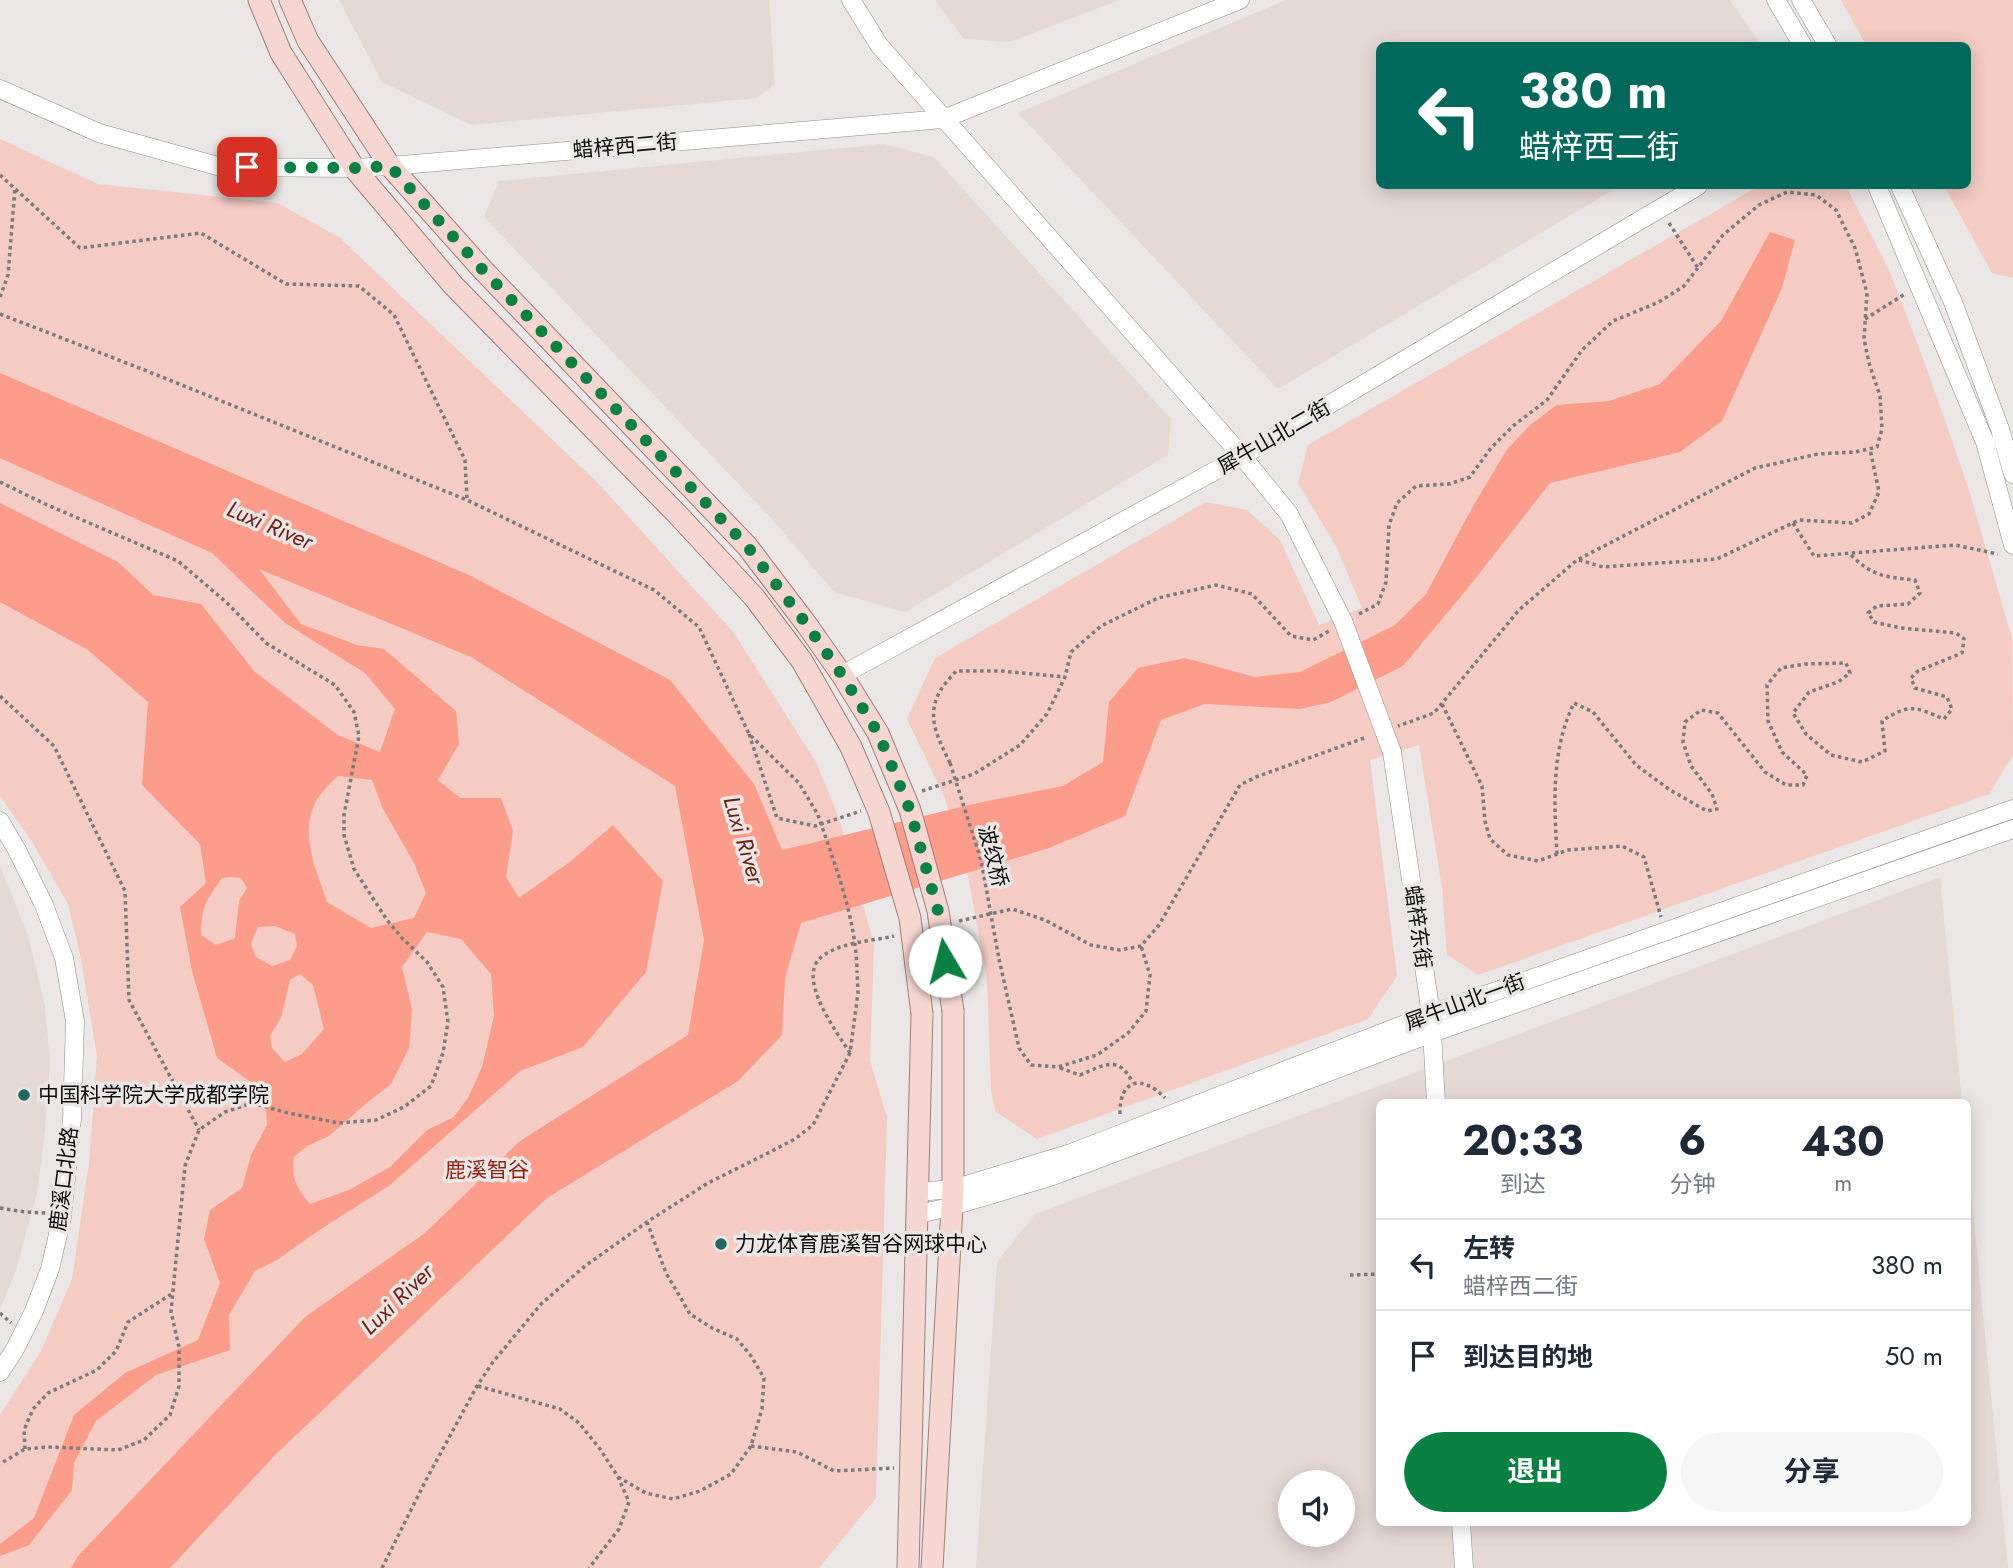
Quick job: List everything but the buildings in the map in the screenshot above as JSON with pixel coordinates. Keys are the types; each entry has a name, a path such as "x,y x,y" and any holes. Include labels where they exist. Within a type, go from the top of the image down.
{"main road":[{"path":"258,0 281,53 354,168 453,285 678,515 754,597 802,661 851,747 879,812 910,918 922,1014 908,1568"},
{"path":"290,0 308,41 390,166 482,269 747,546 807,625 878,733 910,810 938,911 953,1011 952,1198 932,1568"}],"street":[{"name":"蜡梓东街","path":"852,0 879,45 1242,456 1289,514 1343,621 1392,752 1431,1014 1436,1099"},
{"name":"蜡梓西二街","path":"0,89 99,133 221,167 390,166 943,119 1240,0"},
{"path":"1776,0 1801,42"},
{"path":"1801,0 1826,42"},
{"name":"犀牛山北二街","path":"842,675 1242,456 1693,189"},
{"path":"1878,189 1984,442 2007,550"},
{"path":"1901,189 1953,302 2000,429 2013,474"},
{"name":"犀牛山北一街","path":"918,1214 952,1198 1431,1014 2013,810"},
{"name":"鹿溪口北路","path":"0,821 44,905 64,958 75,1021 72,1119 62,1214 50,1269 42,1290 14,1351 0,1372"},
{"name":"犀牛山北一街","path":"918,1192 952,1198 1050,1177 1432,1033 2013,829"},
{"path":"1461,1526 1464,1568"}],"path":[{"path":"0,175 80,248 201,233 286,284 359,286 394,315 465,460 467,500"},
{"path":"0,298 8,275 15,188"},
{"path":"1660,208 1698,268"},
{"path":"1866,319 1920,285"},
{"path":"0,314 467,500 654,590 699,627 749,734 799,783 818,815 842,887 857,948 858,993 850,1052 813,1125 795,1139 708,1183 647,1222 584,1266 541,1304 493,1362 477,1386 382,1568"},
{"path":"1577,560 1603,567 1717,559 1799,520 1852,523 1868,514 1879,492 1870,449"},
{"path":"0,482 178,561 226,602 266,643 335,685 354,712 359,736 344,815 344,835 354,869 387,920 427,962 443,987 448,1022 443,1053 431,1086 404,1107 376,1120 339,1123 251,1103 225,1112 199,1130 186,1166 171,1312 179,1347 179,1386 170,1415 144,1440 118,1450 48,1447 25,1449 0,1464"},
{"path":"1793,523 1814,556 1955,545 2007,550"},
{"path":"1557,854 1554,798 1557,756 1567,717 1574,703 1593,712 1636,765 1670,790 1706,811 1717,809 1712,794 1691,766 1683,742 1685,722 1701,709 1718,713 1765,772 1786,785 1803,785 1807,775 1782,752 1768,721 1767,685 1781,668 1805,664 1846,663 1850,673 1838,682 1809,692 1793,713 1806,734 1830,755 1862,762 1885,751 1882,721 1896,712 1916,708 1944,719 1952,709 1947,697 1914,688 1911,678 1918,671 1962,653 1964,639 1956,633 1901,628 1874,622 1868,613 1877,606 1908,604 1920,593 1915,580 1882,577 1850,554"},
{"name":"波纹桥","path":"1065,677 1001,671 956,671 939,693 932,715 981,860 1019,1048 1031,1065 1058,1068 1080,1075 1105,1065 1117,1064 1126,1070 1133,1083"},
{"path":"0,696 54,746 125,891 129,1000 199,1130"},
{"path":"1442,704 1482,786 1489,839 1508,855 1538,861 1568,850 1595,847 1622,846 1644,857 1665,931"},
{"path":"1058,1068 1097,1055 1128,1032 1146,1011 1150,975 1141,946"},
{"path":"1121,1114 1120,1099 1125,1089 1133,1083 1144,1082 1165,1098"},
{"path":"0,1208 62,1214"},
{"path":"618,1477 646,1493 673,1499 700,1491 731,1474 751,1446 762,1409 764,1378 751,1356 737,1339 690,1314 666,1273 647,1222"},
{"path":"1350,1276 1376,1274"},
{"path":"25,1449 24,1430 33,1409 48,1393 96,1370 116,1351 128,1322 173,1293"},
{"path":"477,1386 560,1409 579,1423 618,1477 629,1502 619,1529 589,1568"},
{"path":"751,1446 797,1452 834,1471 885,1470 911,1465"}],"shaded area":[{"path":"339,0 769,0 775,84 757,98 471,125 382,82"},
{"path":"935,0 1119,0 1010,42 964,39"},
{"path":"1286,0 1730,0 1759,42 1376,42 1376,189 1615,189 1278,389 1018,113"},
{"path":"884,144 934,157 1171,419 1168,455 905,612 834,592 772,519 484,217 499,181"},
{"name":"中国科学院大学成都学院","path":"0,866 28,935 45,1006 50,1060 37,1193 16,1270 0,1309"},
{"path":"1940,877 1962,1099 1376,1099 1376,1526 1971,1526 1971,1191 2008,1568 976,1568 997,1262 1035,1214"}],"green space":[{"path":"1841,0 2013,0 2013,278 1992,273 1946,189 1971,189 1971,42 1864,42"},
{"name":"鹿溪智谷","path":"0,139 98,184 278,203 340,238 598,483 734,633 816,762 839,818 874,944 870,1061 887,1117 876,1498 819,1568 0,1568 0,1415 41,1351 72,1279 89,1163 97,1056 81,959 68,904 31,840 0,796"},
{"path":"1754,189 1848,189 1889,270 1967,484 2012,638 2013,755 1989,794 1478,975 1447,955 1442,888 1419,745 1370,760 1397,976 1368,1019 1037,1139 995,1111 991,1090 987,980 967,870 944,796 907,719 935,658 1206,502 1247,510 1280,540 1319,625 1362,608 1337,548 1298,483 1308,445"}],"water":[{"name":"Luxi River","path":"1770,232 1795,240 1782,288 1722,421 1680,452 1550,483 1403,666 1331,702 1300,709 1205,704 1161,720 1125,816 1049,848 801,923 785,978 782,1035 738,1081 547,1198 277,1453 170,1568 71,1568 78,1556 305,1317 425,1233 520,1141 688,1035 704,940 675,786 471,657 259,569 301,624 357,645 384,649 456,711 459,744 438,780 460,798 501,798 513,831 506,877 519,898 571,861 613,825 663,881 646,972 583,1047 520,1071 390,1185 277,1260 255,1271 229,1315 230,1350 156,1375 96,1421 74,1463 72,1490 29,1545 0,1556 0,1544 34,1518 74,1415 125,1373 198,1340 220,1283 204,1239 210,1210 242,1188 251,1155 267,1125 265,1092 217,1058 192,971 180,907 206,883 200,844 142,785 148,702 88,650 0,602 0,503 118,562 153,595 201,604 255,672 338,735 380,752 395,709 365,673 285,623 212,553 0,458 0,373 469,575 670,680 754,784 782,850 982,802 1063,786 1103,762 1109,702 1138,668 1185,658 1255,677 1300,672 1395,625 1426,594 1506,451 1530,425 1557,405 1609,401 1660,384 1721,321","holes":["338,776 372,780 383,809 414,863 426,893 414,918 371,928 327,902 309,839 311,813 323,791","222,878 241,878 247,888 239,901 235,938 216,945 201,935 201,926 206,905","275,926 295,934 297,946 290,960 272,966 256,957 251,944 258,927","427,932 461,939 491,974 494,1016 482,1067 469,1096 454,1117 427,1130 390,1167 349,1190 310,1204 296,1183 294,1157 307,1146 329,1136 391,1084 409,1048 412,1009 402,967","300,974 313,985 324,1029 302,1054 285,1062 272,1048 270,1036 281,1018 290,980"]}],"place":[{"name":"中国科学院大学成都学院","path":"24,1095"},
{"name":"力龙体育鹿溪智谷网球中心","path":"721,1244"}],"route":[{"path":"247,167 390,166 482,269 747,546 807,625 878,733 910,810 938,911 945,961"}]}
